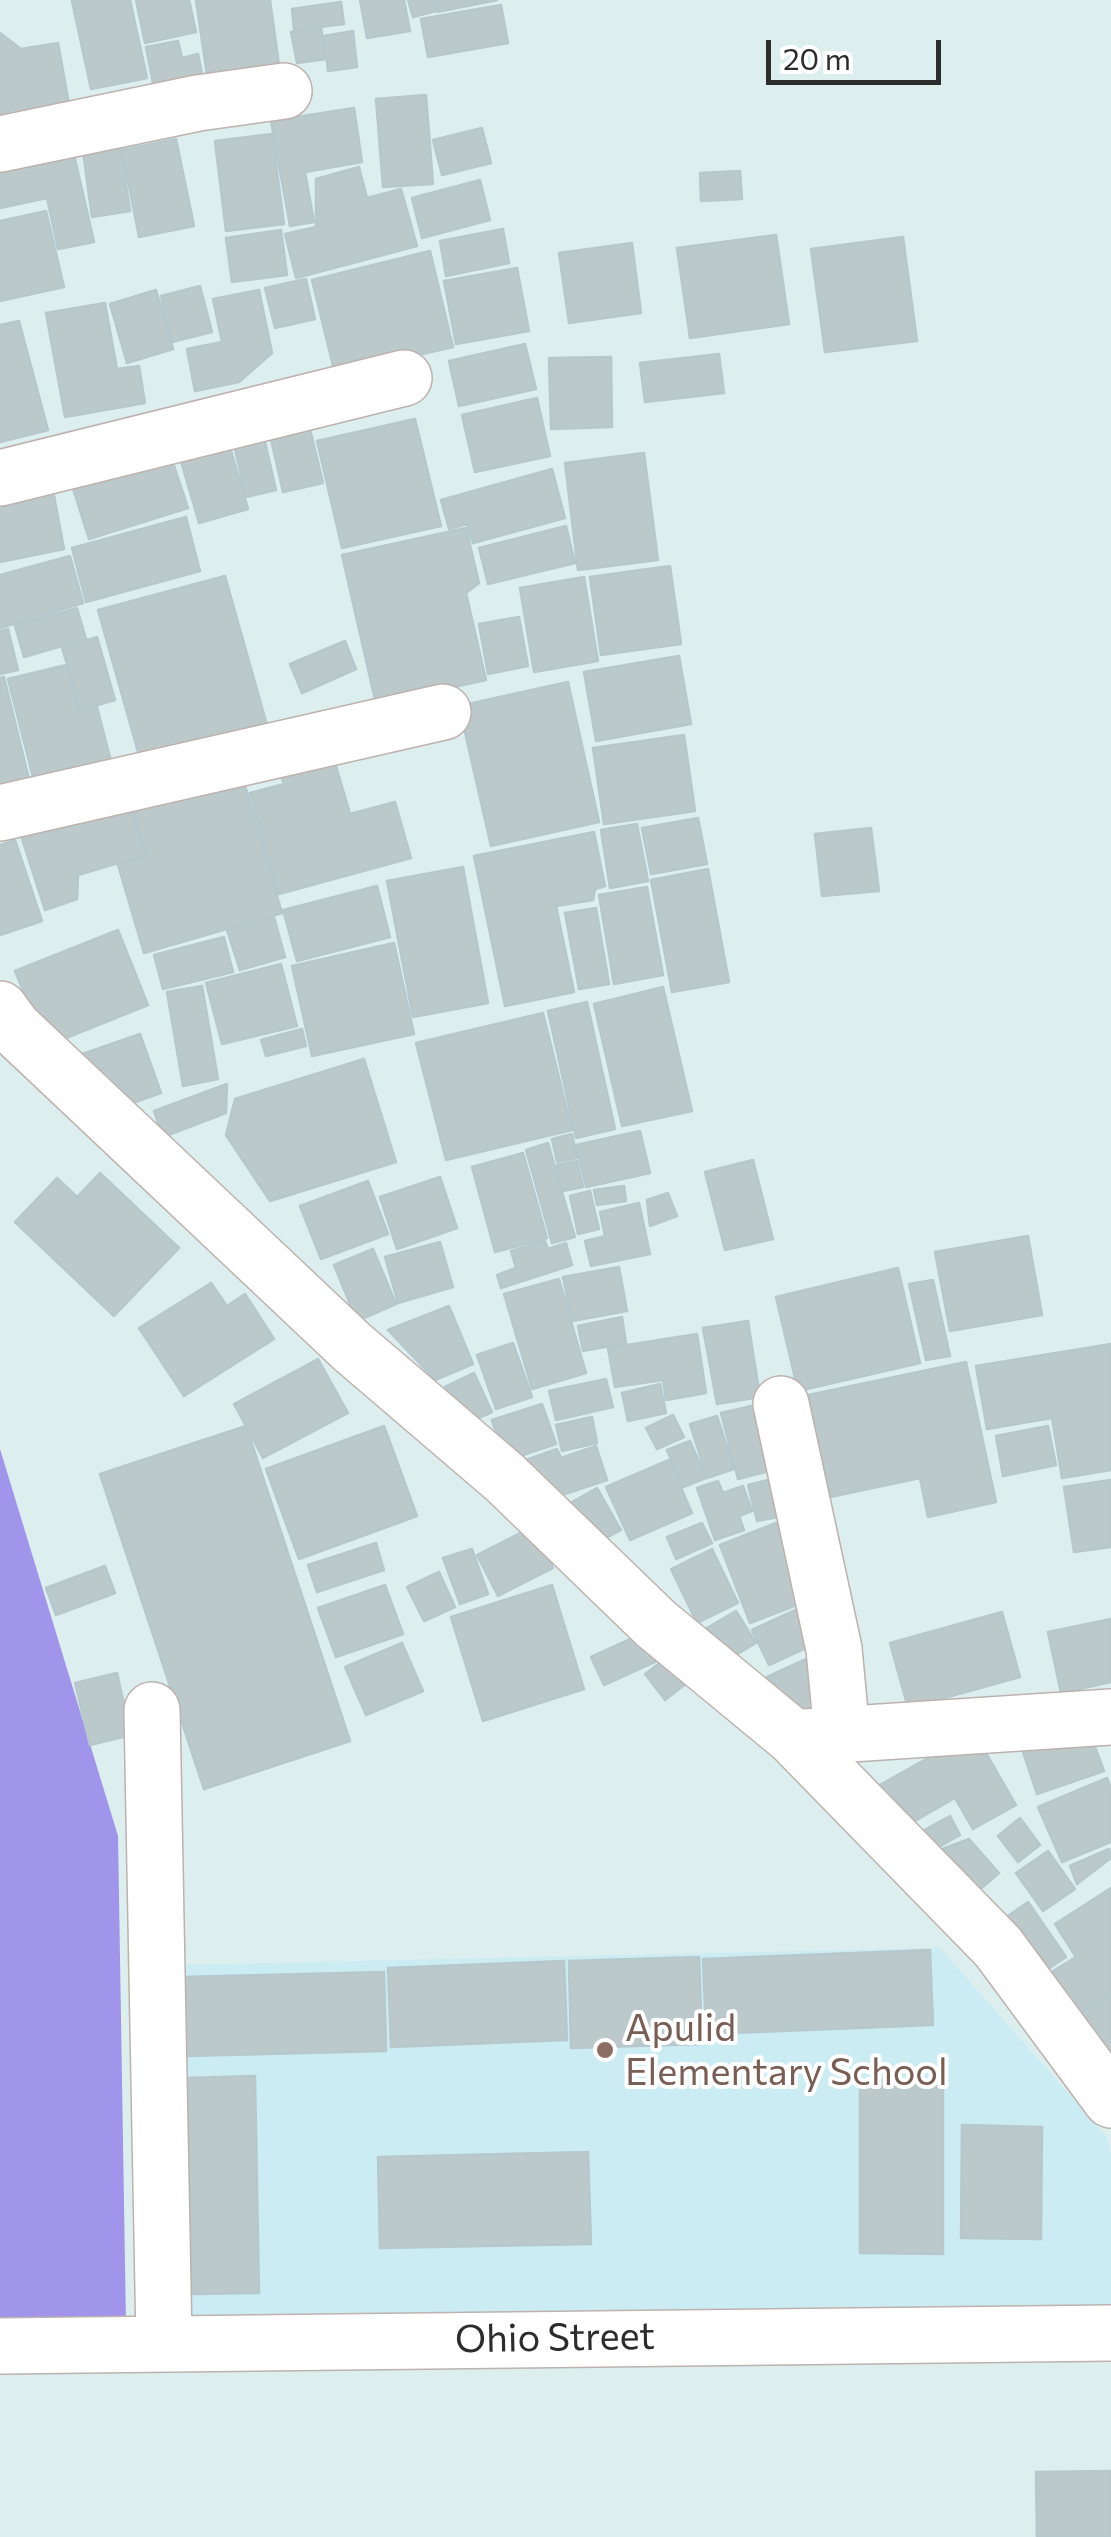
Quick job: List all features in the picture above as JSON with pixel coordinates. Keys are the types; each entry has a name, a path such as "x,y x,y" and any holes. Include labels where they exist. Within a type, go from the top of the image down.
{"street":[{"path":"0,144 198,103 284,91"},
{"path":"0,478 404,378"},
{"path":"0,813 443,712"},
{"path":"0,1009 352,1346 505,1478 656,1624 818,1736 998,1947 1111,2100"},
{"path":"781,1404 834,1649 818,1736"},
{"path":"152,1710 164,2341"},
{"path":"818,1736 1111,1717"},
{"name":"Ohio Street","path":"0,2346 164,2341 1111,2333"}],"shaded area":[{"path":"0,1449 118,1836 126,2325 0,2326"},
{"name":"Apulid Elementary School","path":"940,1948 1106,2136 1111,2152 1111,2305 190,2321 176,1965"}],"building":[{"path":"130,0 147,78 91,89 72,1"},
{"path":"136,0 189,0 196,32 145,43"},
{"path":"196,0 270,0 279,65 248,68 250,87 210,95"},
{"path":"360,0 404,0 410,31 367,38"},
{"path":"408,0 433,0 436,11 413,17"},
{"path":"435,0 497,0 437,12"},
{"path":"341,2 344,24 294,30 292,9"},
{"path":"501,5 508,43 428,57 421,19"},
{"path":"321,28 326,59 297,63 291,32"},
{"path":"353,31 357,67 328,71 324,36"},
{"path":"0,33 21,49 58,43 71,115 0,128"},
{"path":"178,41 182,58 198,54 205,89 156,99 146,47"},
{"path":"426,95 433,184 383,187 376,99"},
{"path":"354,108 362,162 305,172 314,222 290,226 271,121"},
{"path":"482,128 491,163 442,175 433,140"},
{"path":"272,134 284,224 226,231 215,141"},
{"path":"176,139 194,226 139,237 122,150"},
{"path":"120,146 130,211 92,217 83,151"},
{"path":"73,150 94,242 58,249 47,198 0,208 0,166"},
{"path":"359,167 367,198 401,189 417,246 296,278 285,234 316,227 316,179"},
{"path":"740,171 742,199 701,201 700,173"},
{"path":"480,180 490,220 422,238 412,198"},
{"path":"46,211 64,287 0,301 0,221"},
{"path":"503,229 509,263 446,276 440,241"},
{"path":"281,230 287,275 232,282 226,238"},
{"path":"776,235 789,324 690,338 677,248"},
{"path":"903,237 917,341 825,352 811,249"},
{"path":"632,243 641,313 569,323 559,253"},
{"path":"430,251 453,347 335,374 312,280"},
{"path":"517,268 529,331 456,344 444,281"},
{"path":"306,279 315,319 275,328 265,288"},
{"path":"200,286 212,332 172,342 161,296"},
{"path":"156,290 173,349 127,363 110,304"},
{"path":"259,290 272,353 239,382 195,391 187,349 222,342 213,299"},
{"path":"105,303 117,369 139,366 145,403 65,417 46,313"},
{"path":"19,321 48,430 0,442 0,325"},
{"path":"525,344 536,389 459,406 449,361"},
{"path":"719,354 724,393 645,402 640,363"},
{"path":"611,357 612,427 551,429 549,358"},
{"path":"537,398 550,456 475,472 462,415"},
{"path":"415,419 441,526 342,548 317,441"},
{"path":"309,425 323,483 283,492 270,435"},
{"path":"262,429 276,490 246,497 232,436"},
{"path":"227,437 248,509 199,523 178,451"},
{"path":"644,453 658,560 578,570 565,463"},
{"path":"170,454 188,508 89,539 72,485"},
{"path":"552,469 565,518 473,543 467,524 449,529 441,500"},
{"path":"52,485 64,549 0,562 0,495"},
{"path":"186,517 200,571 86,602 72,548"},
{"path":"566,526 575,563 488,584 479,548"},
{"path":"466,528 479,583 466,593 486,680 376,704 342,555"},
{"path":"70,556 83,603 0,628 0,575"},
{"path":"670,566 681,644 601,655 590,577"},
{"path":"225,576 269,732 142,766 98,610"},
{"path":"584,577 598,661 534,672 520,588"},
{"path":"77,608 86,639 24,657 15,626"},
{"path":"519,617 528,666 488,674 479,624"},
{"path":"8,629 18,670 0,674 0,631"},
{"path":"97,637 115,700 81,710 62,648"},
{"path":"345,641 356,669 302,693 290,664"},
{"path":"679,656 691,724 596,741 584,672"},
{"path":"66,665 79,711 97,707 112,765 35,785 8,679"},
{"path":"4,677 29,779 0,786 0,678"},
{"path":"568,682 599,822 491,846 459,706"},
{"path":"684,735 695,811 604,824 593,748"},
{"path":"334,759 350,814 395,802 411,858 279,894 250,793 284,784 280,772"},
{"path":"242,775 282,913 144,953 118,865 147,856 132,806"},
{"path":"125,793 145,855 78,875 77,899 45,910 18,826"},
{"path":"698,818 707,864 651,874 642,828"},
{"path":"637,824 648,881 610,888 601,830"},
{"path":"871,828 879,891 822,896 815,834"},
{"path":"594,832 605,886 595,889 593,900 556,906 574,992 505,1006 474,856"},
{"path":"15,840 42,921 0,935 0,845"},
{"path":"463,867 488,1003 413,1017 387,881"},
{"path":"708,869 729,982 672,992 651,880"},
{"path":"377,886 390,937 297,961 283,910"},
{"path":"647,887 663,975 614,984 599,895"},
{"path":"596,908 609,984 579,989 565,913"},
{"path":"274,917 285,957 240,970 227,930"},
{"path":"118,930 148,1005 46,1046 15,971"},
{"path":"224,937 233,972 163,989 154,955"},
{"path":"394,943 414,1034 312,1056 292,966"},
{"path":"281,964 297,1026 222,1044 206,983"},
{"path":"202,986 218,1079 183,1086 167,992"},
{"path":"663,987 692,1111 622,1126 594,1004"},
{"path":"587,1002 615,1129 576,1138 548,1011"},
{"path":"543,1013 572,1130 446,1160 416,1043"},
{"path":"302,1029 306,1046 266,1056 261,1040"},
{"path":"140,1034 161,1093 115,1109 68,1059"},
{"path":"364,1059 396,1162 270,1201 226,1135 235,1099"},
{"path":"227,1084 226,1113 163,1137 154,1111"},
{"path":"640,1131 650,1173 586,1187 576,1145"},
{"path":"572,1134 577,1158 557,1162 552,1139"},
{"path":"548,1143 575,1237 552,1243 526,1150"},
{"path":"523,1153 547,1238 495,1252 472,1167"},
{"path":"753,1160 773,1239 725,1250 705,1172"},
{"path":"577,1161 583,1187 563,1191 557,1165"},
{"path":"100,1173 179,1248 114,1316 15,1222 57,1178 77,1197"},
{"path":"440,1177 457,1228 397,1249 380,1197"},
{"path":"368,1181 388,1234 321,1259 300,1206"},
{"path":"624,1186 626,1201 597,1205 594,1190"},
{"path":"590,1191 599,1229 578,1234 570,1196"},
{"path":"668,1193 677,1216 650,1226 647,1200"},
{"path":"639,1203 650,1254 591,1266 585,1241 605,1236 600,1212"},
{"path":"1028,1236 1042,1315 950,1331 935,1252"},
{"path":"545,1241 548,1249 566,1243 572,1265 501,1288 497,1275 516,1268 511,1251"},
{"path":"440,1242 453,1287 398,1303 385,1257"},
{"path":"373,1249 396,1304 357,1321 334,1265"},
{"path":"619,1267 627,1311 572,1321 563,1277"},
{"path":"898,1268 920,1363 798,1391 776,1297"},
{"path":"559,1279 586,1373 532,1389 504,1294"},
{"path":"933,1280 950,1356 926,1360 909,1284"},
{"path":"211,1283 227,1306 245,1294 274,1339 184,1396 139,1328"},
{"path":"449,1306 473,1364 435,1380 388,1330"},
{"path":"622,1317 626,1343 583,1351 578,1326"},
{"path":"748,1321 760,1397 717,1404 703,1328"},
{"path":"697,1334 706,1393 666,1400 663,1380 615,1387 608,1348"},
{"path":"513,1343 532,1397 496,1409 477,1355"},
{"path":"1111,1344 1111,1470 1062,1478 1052,1418 987,1429 976,1366"},
{"path":"318,1359 348,1413 263,1458 234,1404"},
{"path":"966,1362 996,1502 928,1517 920,1478 816,1500 794,1398"},
{"path":"474,1373 492,1412 463,1425 445,1387"},
{"path":"606,1379 613,1407 556,1420 549,1391"},
{"path":"660,1384 666,1413 628,1421 622,1393"},
{"path":"542,1404 556,1444 505,1461 492,1420"},
{"path":"760,1404 777,1469 738,1479 721,1413"},
{"path":"673,1415 684,1437 657,1449 646,1428"},
{"path":"717,1416 734,1469 707,1478 690,1424"},
{"path":"592,1417 597,1443 562,1451 556,1425"},
{"path":"246,1426 350,1741 204,1789 100,1474"},
{"path":"384,1426 417,1516 299,1559 266,1469"},
{"path":"1048,1426 1056,1465 1003,1476 996,1436"},
{"path":"690,1441 706,1478 683,1487 667,1450"},
{"path":"596,1446 607,1480 535,1504 520,1462 557,1449 561,1458"},
{"path":"669,1460 692,1513 630,1540 606,1487"},
{"path":"768,1480 778,1517 757,1521 748,1485"},
{"path":"1111,1480 1111,1547 1074,1552 1064,1487"},
{"path":"718,1481 723,1493 743,1486 752,1511 739,1516 744,1530 715,1540 697,1488"},
{"path":"597,1488 621,1530 589,1547 565,1506"},
{"path":"702,1523 712,1543 676,1559 667,1537"},
{"path":"776,1523 807,1601 750,1623 720,1545"},
{"path":"532,1527 553,1568 498,1596 477,1555"},
{"path":"376,1543 384,1570 317,1592 308,1565"},
{"path":"472,1549 488,1594 460,1604 443,1558"},
{"path":"712,1549 738,1603 697,1623 671,1569"},
{"path":"105,1566 115,1593 56,1615 46,1588"},
{"path":"439,1572 455,1607 424,1621 407,1587"},
{"path":"385,1585 403,1634 336,1657 318,1608"},
{"path":"552,1585 584,1689 483,1721 451,1617"},
{"path":"802,1607 819,1642 769,1665 752,1630"},
{"path":"736,1611 756,1643 727,1660 707,1628"},
{"path":"1002,1612 1020,1677 908,1708 890,1643"},
{"path":"1111,1619 1111,1682 1061,1693 1048,1632"},
{"path":"635,1637 659,1660 604,1685 591,1657"},
{"path":"402,1643 423,1691 366,1715 345,1667"},
{"path":"815,1655 839,1706 790,1729 767,1677"},
{"path":"668,1657 688,1682 665,1700 645,1674"},
{"path":"117,1673 131,1735 90,1745 75,1683"},
{"path":"1088,1728 1104,1771 1037,1794 1023,1752"},
{"path":"974,1732 1016,1805 973,1829 955,1798 906,1826 871,1790"},
{"path":"1107,1778 1111,1788 1111,1842 1062,1862 1038,1807"},
{"path":"950,1816 960,1835 928,1853 917,1834"},
{"path":"1020,1818 1040,1845 1018,1862 998,1836"},
{"path":"969,1839 999,1873 969,1899 929,1854"},
{"path":"1109,1849 1111,1858 1077,1884 1070,1866"},
{"path":"1048,1851 1075,1889 1043,1911 1016,1873"},
{"path":"1111,1888 1111,1993 1067,2021 1040,1979 1076,1957 1055,1924"},
{"path":"1028,1902 1066,1957 1036,1977 998,1923"},
{"path":"930,1950 933,2025 706,2034 703,1959"},
{"path":"699,1957 702,2044 571,2048 569,1961"},
{"path":"564,1961 567,2040 391,2047 388,1968"},
{"path":"384,1972 386,2051 185,2056 182,1977"},
{"path":"1111,1995 1111,2060 1082,2012"},
{"path":"255,2076 259,2293 192,2294 187,2078"},
{"path":"860,2080 943,2080 943,2254 860,2253"},
{"path":"962,2125 1042,2127 1041,2239 961,2238"},
{"path":"588,2152 591,2244 380,2248 378,2157"},
{"path":"1111,2471 1111,2537 1037,2537 1036,2472"}],"place":[{"name":"Apulid Elementary School","path":"605,2050"}]}
